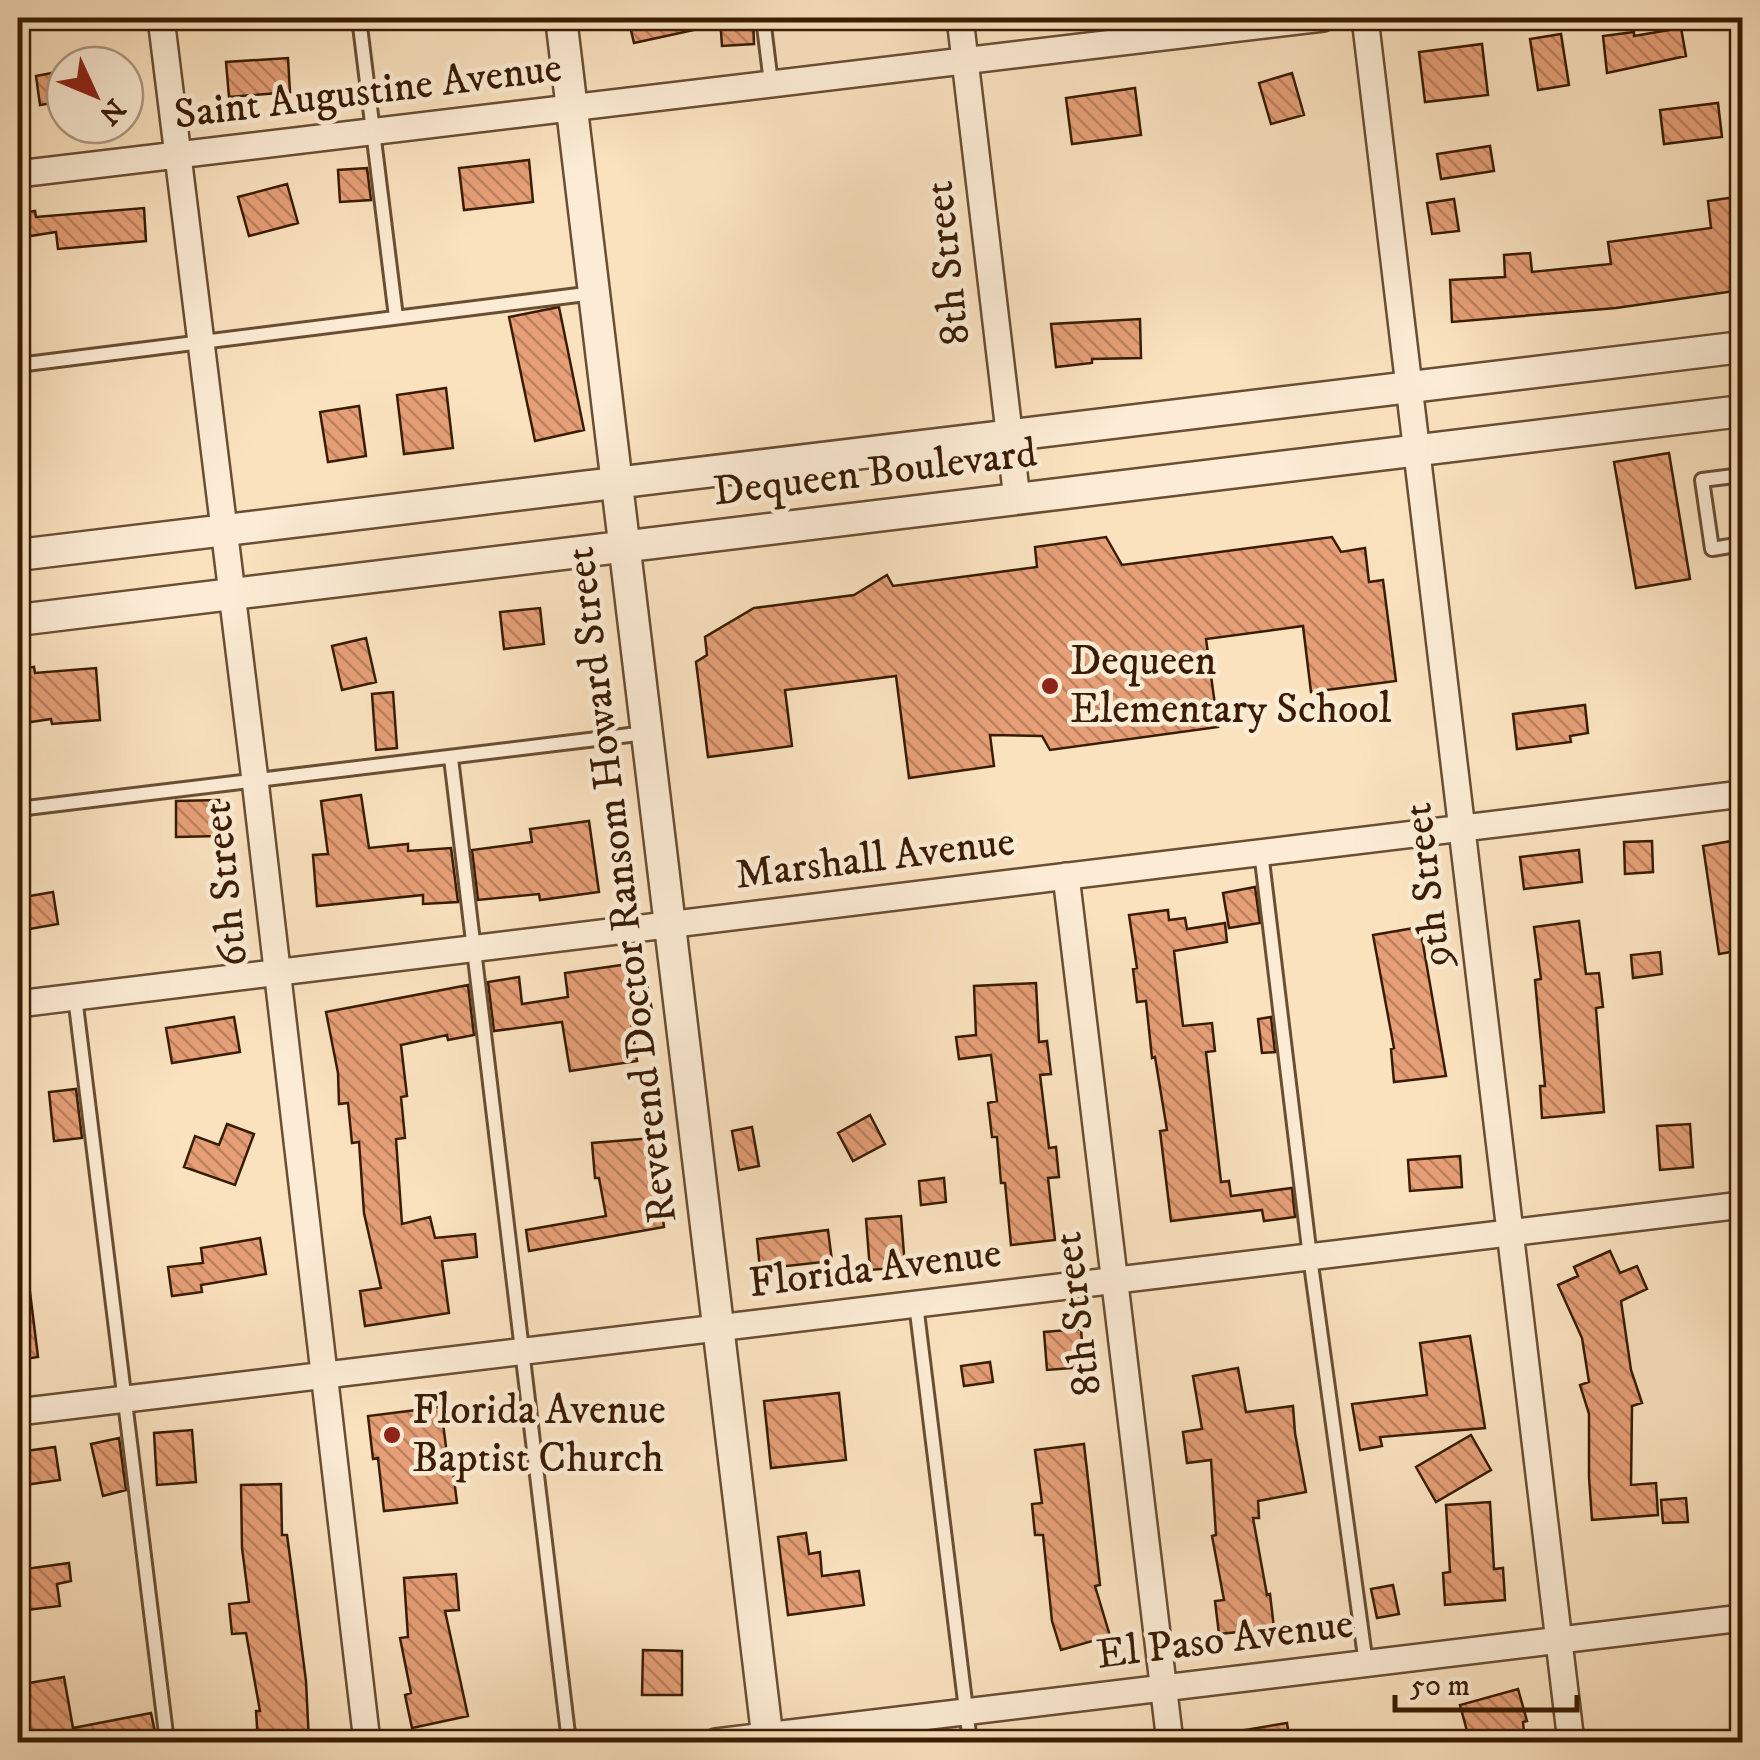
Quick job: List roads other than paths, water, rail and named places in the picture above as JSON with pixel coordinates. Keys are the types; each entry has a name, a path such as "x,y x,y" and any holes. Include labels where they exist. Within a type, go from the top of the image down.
{"street":[{"name":"6th Street","path":"161,18 367,1742"},
{"name":"Reverend Doctor Ransom Howard Street","path":"561,18 768,1739"},
{"name":"8th Street","path":"960,18 1016,499"},
{"name":"Saint Augustine Avenue","path":"18,174 1323,18"},
{"name":"9th Street","path":"1366,18 1571,1742"},
{"name":"Dequeen Boulevard","path":"18,555 1742,347"},
{"name":"Dequeen Boulevard","path":"18,620 1742,411"},
{"name":"Marshall Avenue","path":"18,1004 1742,794"},
{"name":"8th Street","path":"1066,876 1170,1742"},
{"name":"Florida Avenue","path":"18,1412 1742,1205"},
{"name":"El Paso Avenue","path":"716,1742 768,1739 1742,1618"}],"lane":[{"path":"359,18 396,317"},
{"path":"763,18 771,84"},
{"path":"18,365 594,293"},
{"path":"1742,475 1702,480 1712,549 1742,544"},
{"path":"18,809 646,733"},
{"path":"451,758 569,1742"},
{"path":"1261,852 1310,1257 1366,1664"},
{"path":"75,997 167,1742"},
{"path":"916,1304 970,1742"}],"place":[{"name":"Dequeen Elementary School","path":"1050,686"},
{"name":"Florida Avenue Baptist Church","path":"392,1435"}]}
